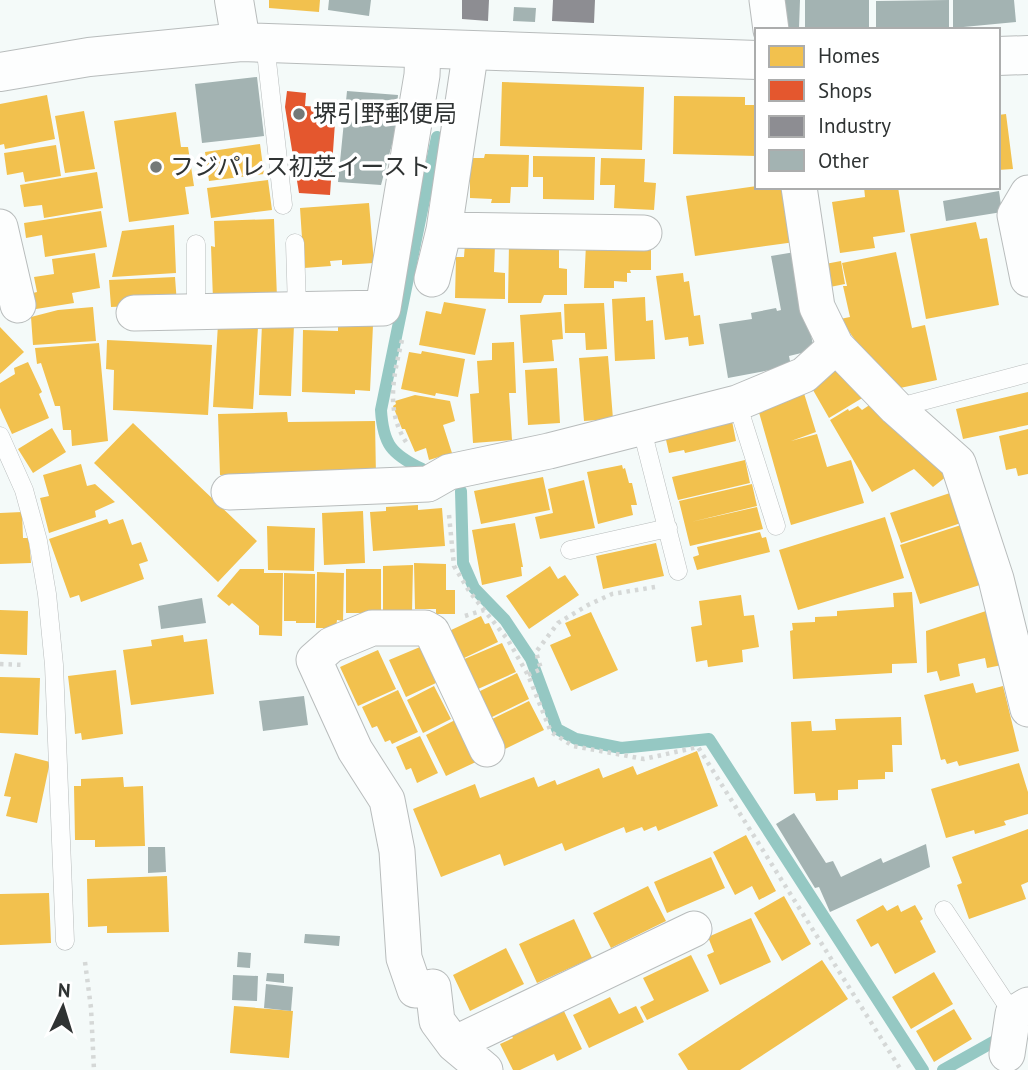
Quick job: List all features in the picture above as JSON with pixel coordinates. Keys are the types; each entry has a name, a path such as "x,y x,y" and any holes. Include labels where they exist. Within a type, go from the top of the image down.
{"street":[{"path":"234,0 253,42"},
{"path":"767,0 771,28"},
{"path":"0,72 89,57 253,42 755,60"},
{"path":"134,313 383,308 422,75 423,48"},
{"path":"432,279 444,230 471,50"},
{"path":"1000,56 1028,55"},
{"path":"799,189 817,307 836,346 896,408 958,463 996,579 1028,709"},
{"path":"1028,193 1015,215 1028,279"},
{"path":"0,227 18,305"},
{"path":"444,230 644,233"},
{"path":"229,492 428,484 449,472 549,451 737,403 804,375 836,346"},
{"path":"485,1070 454,1045 438,1021 433,987 415,990 404,958 397,850 387,800 355,750 314,660 331,645 372,628 425,628 432,632 486,749"},
{"path":"454,1045 694,929"},
{"path":"1001,1065 1021,1010"}],"lane":[{"path":"253,42 283,205"},
{"path":"295,243 297,309"},
{"path":"196,244 196,312"},
{"path":"896,408 1028,373"},
{"path":"737,403 776,526"},
{"path":"641,426 678,571"},
{"path":"0,436 24,490 38,541 47,594 54,665 65,942"},
{"path":"570,550 668,528"},
{"path":"944,910 1021,1010"}],"path":[{"path":"402,335 392,407 394,421 415,456 438,478 447,497 454,566 469,591 508,640 528,674 551,732 573,746 644,758 698,747 901,1070"},
{"path":"528,674 541,669 536,652 558,623 612,594 662,586"},
{"path":"65,942 83,956 87,967 94,1070"}],"building: Homes":[{"path":"269,0 320,0 319,12 269,8"},
{"path":"502,82 644,87 642,150 500,146"},
{"path":"47,95 55,139 5,149 4,144 0,145 0,104"},
{"path":"674,96 745,97 745,105 755,105 755,156 673,154"},
{"path":"84,111 95,169 65,173 55,116"},
{"name":"フジパレス初芝イースト","path":"176,112 181,147 188,147 194,186 185,187 189,214 129,222 114,121"},
{"path":"1006,114 1013,169 1000,170 1000,115"},
{"path":"260,144 264,174 209,181 205,152"},
{"path":"56,145 61,176 25,182 23,172 7,175 4,153"},
{"path":"485,154 529,155 528,187 511,187 510,203 491,203 492,199 470,198 470,158 484,158"},
{"path":"533,156 595,157 594,200 543,199 543,177 533,177"},
{"path":"601,158 645,159 644,182 656,183 654,210 614,208 615,185 600,185"},
{"path":"97,172 103,208 44,218 42,205 24,207 20,185"},
{"path":"268,180 272,210 211,218 207,188"},
{"path":"755,186 755,189 788,189 795,242 695,256 686,196"},
{"path":"864,189 898,189 905,232 873,237 875,248 840,253 832,202 865,197"},
{"path":"369,203 374,263 342,265 342,260 330,261 331,266 304,268 300,208"},
{"path":"101,211 107,247 45,257 42,235 26,238 24,223"},
{"path":"274,219 277,298 213,299 211,246 215,247 214,221"},
{"path":"976,222 980,239 987,238 999,305 926,319 910,234"},
{"path":"174,225 176,273 112,277 122,231"},
{"path":"509,243 559,244 559,268 567,269 567,295 544,295 541,303 508,303"},
{"path":"465,244 495,245 494,272 505,273 505,299 455,298 456,257 464,257"},
{"path":"586,244 625,250 651,250 651,270 630,270 631,273 627,273 627,282 614,281 614,288 584,288"},
{"path":"896,252 912,328 925,325 937,380 891,390 840,319 850,317 843,286 847,286 842,263"},
{"path":"95,253 100,288 72,293 74,303 36,309 34,277 54,274 52,259"},
{"path":"841,261 845,284 825,288 820,265"},
{"path":"683,273 684,282 689,281 694,316 700,315 704,344 689,346 688,337 665,340 656,276"},
{"path":"175,277 177,304 111,307 109,280"},
{"path":"645,297 646,321 653,320 655,359 615,361 612,299"},
{"path":"444,302 486,309 475,355 419,345 426,311 441,314"},
{"path":"604,303 607,349 586,350 585,333 565,333 564,304"},
{"path":"93,307 96,341 33,345 31,317 58,310"},
{"path":"561,312 563,339 552,340 554,361 523,363 520,315"},
{"path":"218,324 258,327 253,409 213,407"},
{"path":"262,324 294,325 291,396 259,395"},
{"path":"338,324 373,325 370,391 355,390 355,394 302,392 303,330 338,331"},
{"path":"0,327 24,352 0,374"},
{"path":"107,340 212,345 208,415 113,410 114,370 106,369"},
{"path":"514,342 516,393 509,393 512,440 473,443 470,394 479,393 477,361 492,360 492,343"},
{"path":"99,343 108,441 72,446 71,430 63,430 60,406 55,406 41,363 37,364 35,348"},
{"path":"422,351 465,359 458,397 436,393 435,396 401,389 409,352 421,354"},
{"path":"608,356 613,419 584,421 579,358"},
{"path":"28,362 42,392 39,394 49,418 12,434 0,408 0,383 15,374 14,368"},
{"path":"844,362 864,397 829,418 809,383"},
{"path":"557,368 560,423 528,425 525,370"},
{"path":"803,390 816,432 791,441 817,434 827,467 851,460 864,503 791,525 758,409"},
{"path":"1028,392 1028,425 963,439 956,409"},
{"path":"415,395 450,401 455,421 443,425 452,453 429,460 426,448 415,452 393,406 395,401"},
{"path":"871,404 947,476 933,487 914,469 872,492 830,420 848,409 849,411 858,406 862,410"},
{"path":"287,412 288,422 375,421 376,477 289,473 220,475 218,414"},
{"path":"731,416 736,441 685,453 684,450 669,453 664,431"},
{"path":"133,423 257,541 218,582 94,463"},
{"path":"52,428 66,452 33,473 18,449"},
{"path":"1028,429 1028,474 1018,476 1016,468 1006,470 999,436"},
{"path":"745,460 750,483 678,500 672,477"},
{"path":"81,464 87,486 95,484 115,502 95,511 96,517 49,533 40,498 49,496 43,475"},
{"path":"622,465 629,483 632,483 637,505 631,505 633,515 598,524 587,472"},
{"path":"543,477 550,510 481,524 474,491"},
{"path":"584,480 595,528 540,539 535,517 553,513 548,489"},
{"path":"752,484 757,506 691,522 757,507 763,529 690,546 679,501"},
{"path":"953,492 964,522 901,543 890,513"},
{"path":"418,505 418,510 442,508 445,546 373,551 370,512 386,511 386,507"},
{"path":"363,511 365,563 324,565 322,513"},
{"path":"22,512 23,538 29,538 31,563 0,564 0,513"},
{"path":"885,517 904,578 798,610 779,550"},
{"path":"107,519 109,524 123,519 132,545 141,542 148,561 139,564 144,579 81,602 79,595 70,598 49,539"},
{"path":"515,523 523,567 522,576 482,585 472,530"},
{"path":"964,524 983,584 920,604 900,545"},
{"path":"267,526 315,528 314,571 268,570"},
{"path":"760,532 762,538 766,537 770,552 697,570 693,557 699,555 697,547"},
{"path":"656,543 664,576 603,589 596,556"},
{"path":"414,563 446,564 446,590 455,590 455,614 436,614 436,609 415,609"},
{"path":"413,565 412,612 383,612 383,566"},
{"path":"550,566 558,579 565,575 579,595 529,629 506,596"},
{"path":"240,569 264,569 264,573 283,573 282,636 259,635 259,626 232,603 229,606 217,596"},
{"path":"346,569 381,569 381,613 346,613"},
{"path":"317,572 344,573 343,621 337,620 336,628 316,628"},
{"path":"284,573 315,574 315,623 284,621"},
{"path":"912,592 917,663 892,664 892,673 793,679 790,631 793,630 792,623 815,622 815,617 837,616 837,611 894,607 893,593"},
{"path":"741,595 744,616 754,615 759,647 742,650 743,662 708,667 707,660 696,662 691,627 702,625 699,601"},
{"path":"992,609 1002,665 987,668 985,658 958,664 960,676 940,681 937,671 927,673 926,631"},
{"path":"0,610 28,611 27,655 0,654"},
{"path":"591,612 618,670 571,691 550,645 571,636 565,623"},
{"path":"481,616 485,624 489,623 498,642 462,659 449,631"},
{"path":"183,635 184,642 207,639 214,694 131,705 123,650 152,646 151,640"},
{"path":"502,643 516,672 478,689 474,680 471,682 462,660"},
{"path":"420,647 436,683 406,697 389,660"},
{"path":"378,650 396,689 358,706 340,667"},
{"path":"116,670 123,734 82,740 81,733 75,734 68,676"},
{"path":"517,673 529,699 490,718 478,692"},
{"path":"0,677 40,678 38,735 0,733"},
{"path":"973,683 976,693 1003,686 1019,751 959,766 957,761 947,764 945,759 941,760 924,695"},
{"path":"434,686 451,719 423,733 407,700"},
{"path":"398,690 418,732 392,744 390,740 385,742 377,726 372,728 362,707"},
{"path":"529,701 544,730 505,749 490,720"},
{"path":"901,717 902,745 892,745 893,772 885,772 885,779 858,780 858,789 838,790 838,800 816,801 815,793 794,794 791,722 811,721 812,731 836,730 835,719"},
{"path":"457,719 478,761 446,776 426,735"},
{"path":"420,736 438,773 417,783 411,768 406,770 396,747"},
{"path":"697,751 718,806 658,831 656,826 644,831 642,827 626,833 624,827 565,851 562,843 504,866 500,854 441,877 413,809 475,784 480,798 534,777 538,787 555,780 557,785 599,768 603,778 633,766 637,775"},
{"path":"15,753 50,762 37,823 6,816 11,797 4,796"},
{"path":"1019,763 1028,792 1028,814 1004,821 1006,825 975,834 974,830 946,838 931,789"},
{"path":"123,777 124,787 143,786 145,846 95,847 95,840 75,840 74,786 81,786 81,779"},
{"path":"1028,829 1028,882 1021,885 1026,899 969,919 957,885 962,883 952,857"},
{"path":"746,835 776,891 759,900 752,886 735,895 713,852"},
{"path":"711,857 725,888 667,913 654,882"},
{"path":"167,876 169,932 107,933 107,926 88,927 87,879"},
{"path":"648,886 666,921 611,948 593,913"},
{"path":"49,893 51,943 0,945 0,894"},
{"path":"784,896 811,944 782,961 754,913"},
{"path":"883,905 887,911 898,905 901,912 915,905 936,952 895,974 878,943 871,947 856,920"},
{"path":"751,918 771,962 720,985 707,955 714,952 708,937"},
{"path":"574,919 592,958 537,983 519,944"},
{"path":"506,948 524,984 470,1011 453,975"},
{"path":"691,955 709,991 647,1020 640,1007 654,1000 643,978"},
{"path":"822,960 848,999 740,1070 688,1070 678,1054"},
{"path":"934,972 953,1004 911,1029 892,997"},
{"path":"610,997 619,1014 636,1006 644,1022 589,1048 573,1015"},
{"path":"234,1006 293,1011 289,1058 230,1053"},
{"path":"563,1009 582,1049 557,1061 554,1054 520,1070 513,1070 500,1044 513,1038 510,1033"},
{"path":"954,1009 972,1039 934,1062 916,1031"}],"building: Shops":[{"path":"287,91 306,93 305,106 336,108 330,195 299,193 285,107"}],"building: Industry":[{"path":"462,0 489,0 488,21 462,19"},
{"path":"553,0 595,0 594,23 552,21"}],"building: Other":[{"path":"329,0 371,0 369,16 328,10"},
{"path":"784,0 800,0 799,28 783,28"},
{"path":"805,0 869,0 869,28 805,28"},
{"path":"949,0 949,28 876,28 876,1"},
{"path":"953,0 1014,0 1016,22 953,28"},
{"path":"514,7 536,8 535,22 513,21"},
{"path":"257,77 264,136 202,143 195,84"},
{"path":"347,91 398,95 394,137 381,185 338,182"},
{"path":"999,191 1002,212 946,221 943,201"},
{"path":"795,252 814,350 789,356 791,366 728,378 719,324 752,319 751,313 776,308 777,311 781,310 771,256"},
{"path":"202,598 206,623 161,629 158,606"},
{"path":"304,696 308,725 263,731 259,701"},
{"path":"794,813 826,863 833,861 841,877 881,858 883,863 926,844 930,867 830,912 819,887 815,888 776,824"},
{"path":"148,847 165,847 166,872 148,873"},
{"path":"305,934 340,936 339,946 304,943"},
{"path":"238,952 251,953 250,968 237,967"},
{"path":"267,973 284,974 284,983 266,981"},
{"path":"233,975 258,976 257,1001 232,1000"},
{"path":"266,984 293,987 291,1011 264,1008"}],"waterway":[{"path":"422,469 391,447 384,431 381,410 437,137"},
{"path":"461,491 463,563 474,588 505,620 531,659 557,729 576,739 621,748 709,739 923,1070"},
{"path":"943,1070 1002,1037"}],"place":[{"name":"堺引野郵便局","path":"299,114"},
{"name":"フジパレス初芝イースト","path":"156,167"}]}
